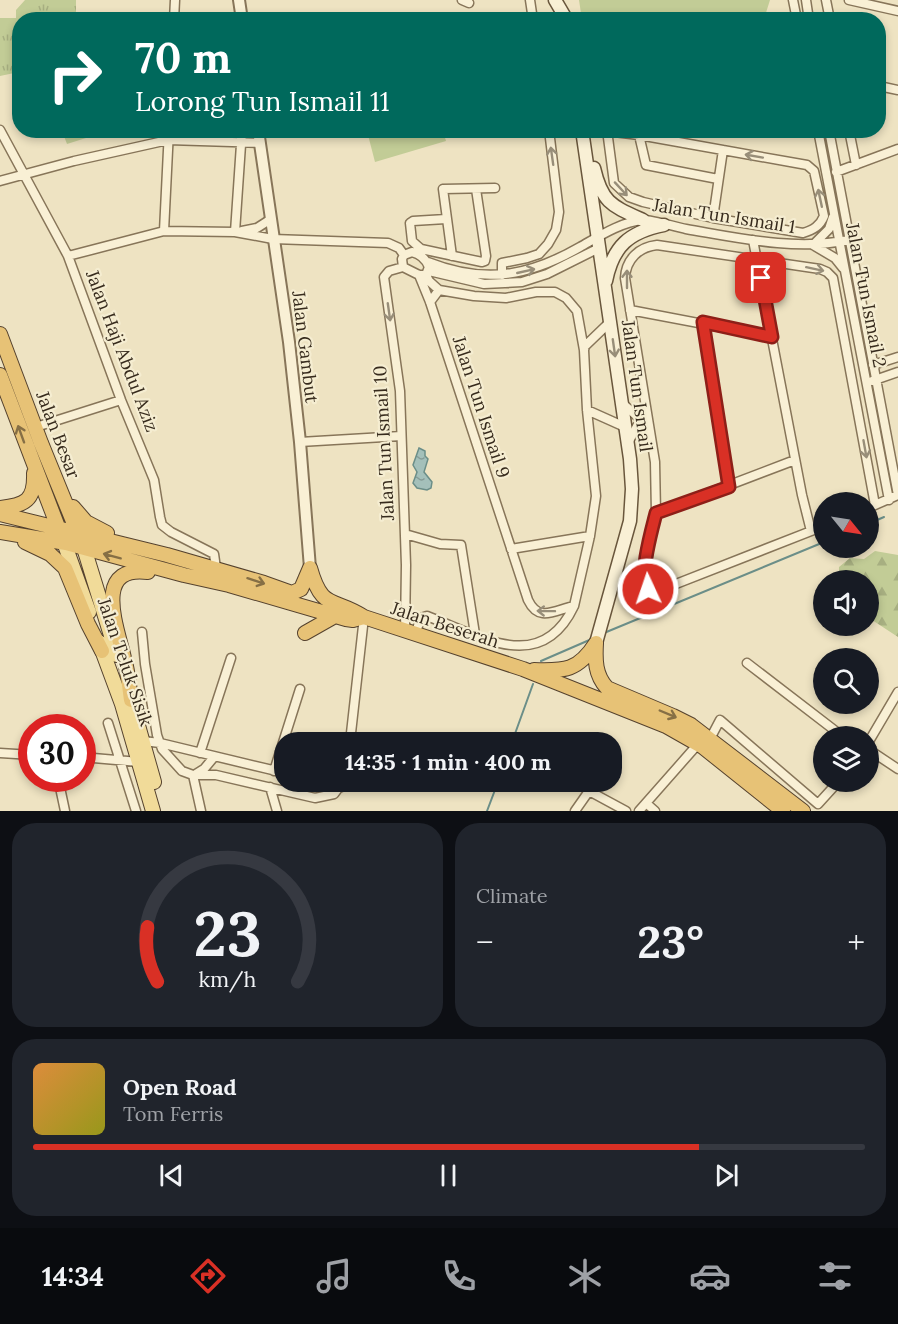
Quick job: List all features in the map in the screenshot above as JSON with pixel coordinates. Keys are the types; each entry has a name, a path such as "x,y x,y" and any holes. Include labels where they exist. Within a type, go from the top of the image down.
{"highway":[{"name":"Jalan Besar","path":"0,334 84,548"},
{"name":"Jalan Besar","path":"0,375 4,399 58,527"},
{"path":"41,443 71,504 86,522 102,532 167,555"},
{"path":"0,508 21,504 27,500 34,485 33,465"},
{"path":"0,514 216,568 292,593 301,589 310,568"},
{"path":"4,533 41,549 65,568 102,651"},
{"name":"Jalan Beserah","path":"4,533 66,543 230,585 335,616 353,620 364,617 523,669 704,741 803,811"},
{"path":"310,568 321,596 364,617"},
{"path":"131,700 126,664 111,598 119,579 133,570 152,572 203,585 230,585"},
{"path":"305,633 335,616"},
{"path":"523,669 564,670 577,666 588,656 596,641"},
{"name":"Jalan Beserah","path":"596,641 597,672 600,680 614,692 674,716 783,811"}],"main road":[{"name":"Jalan Tun Ismail","path":"582,138 628,443 632,489 630,521 596,641"},
{"path":"584,138 590,149 599,186 604,196 614,206 643,220"},
{"path":"605,291 609,268 621,245 643,229 664,225"},
{"name":"Jalan Teluk Sisik","path":"58,527 66,543 122,704 153,811"},
{"name":"Jalan Teluk Sisik","path":"84,548 131,700 162,811"}],"street":[{"path":"849,0 898,10"},
{"name":"Jalan Haji Abdul Aziz","path":"0,130 3,140 68,255 121,400 154,480 162,525 213,554 216,568"},
{"path":"0,181 158,138"},
{"path":"164,231 169,138"},
{"path":"201,138 260,143"},
{"path":"235,232 243,138"},
{"name":"Jalan Gambut","path":"259,138 289,342 310,568"},
{"path":"502,275 502,263 539,254 556,230 559,212 550,138"},
{"path":"608,138 614,183 629,197 713,218 802,233 814,230 822,222 824,216 815,177 807,165 656,138"},
{"path":"640,138 646,165 718,178"},
{"name":"Jalan Tun Ismail 2","path":"819,138 888,500"},
{"name":"Jalan Tun Ismail 2","path":"830,138 896,473 898,496"},
{"path":"851,138 856,165"},
{"path":"836,172 898,149"},
{"path":"713,218 723,150"},
{"path":"815,177 826,175"},
{"path":"452,256 443,189 495,188"},
{"path":"404,255 420,252 485,261 476,189"},
{"path":"834,214 829,229 813,245 835,258 844,270"},
{"path":"235,232 257,228 271,219"},
{"path":"410,632 424,616 511,645 527,647 542,643 556,633 568,619 574,606 590,536 596,496 587,410 584,350 577,311 559,293 543,291 506,298 474,296 439,290 429,282 420,252 412,241 410,223 446,219"},
{"name":"Jalan Tun Ismail 1","path":"598,243 643,220 753,240 813,245 839,242 850,237"},
{"path":"68,255 164,231 235,232 273,239 388,243 399,248 404,255 402,263 404,267 484,284 505,284 535,279 598,243"},
{"path":"753,240 758,260 795,460 811,531 658,591 648,589 644,583 656,513 655,462 626,273 634,256 648,246 657,245 758,260 820,269 833,278 869,492"},
{"path":"425,271 444,269 502,275 527,272 598,243"},
{"name":"Jalan Tun Ismail 10","path":"404,267 389,271 384,277 400,391 410,632"},
{"name":"Jalan Tun Ismail 9","path":"425,271 430,302 532,609 540,613 547,613 574,606"},
{"path":"474,296 475,282"},
{"path":"430,302 439,290"},
{"path":"630,310 703,322 772,337"},
{"path":"584,350 585,346 610,322"},
{"path":"703,322 729,487"},
{"path":"873,365 898,357"},
{"path":"866,382 898,372"},
{"path":"36,427 121,400"},
{"path":"622,403 639,418 648,420"},
{"path":"587,410 625,427"},
{"path":"628,443 637,426 648,420"},
{"path":"300,442 401,436"},
{"path":"656,513 795,460"},
{"path":"879,504 898,496"},
{"path":"405,534 440,544 461,545 475,634"},
{"path":"511,549 590,536"},
{"path":"351,732 364,617"},
{"path":"464,630 466,651"},
{"path":"142,632 157,735 162,749 182,771 193,775 209,774 274,788"},
{"path":"200,753 231,658"},
{"path":"747,663 829,726"},
{"path":"286,732 300,689"},
{"path":"878,726 898,692"},
{"path":"639,811 704,741 720,720 818,804 829,792"},
{"path":"108,723 136,811"},
{"path":"143,741 274,771"},
{"path":"0,753 18,754"},
{"path":"879,755 896,764"},
{"path":"193,775 204,769 214,757"},
{"path":"96,758 138,762"},
{"path":"193,775 201,811"},
{"path":"270,787 277,811"},
{"path":"575,811 589,791 626,811"},
{"path":"61,792 65,811"},
{"path":"290,792 315,798 335,792"},
{"path":"133,801 149,797"},
{"path":"646,803 655,811"}],"green space":[{"path":"25,0 76,0 76,12 16,12"},
{"path":"579,0 770,0 766,12 581,12"},
{"path":"0,18 12,18 12,73 0,76"},
{"path":"65,138 86,138 67,144"},
{"path":"369,138 445,138 446,141 375,162"},
{"path":"879,552 898,555 898,637 879,625 879,570 839,570 839,567 850,558 879,558"}],"water":[{"path":"419,448 425,451 428,459 424,472 432,482 431,488 427,490 417,488 413,483 417,472 413,465"}],"waterway":[{"path":"879,519 884,517"},
{"path":"604,633 813,547"},
{"path":"541,661 594,638"},
{"path":"516,732 533,684"},
{"path":"487,811 494,792"}],"route":[{"path":"648,589 644,583 656,513 729,487 703,322 772,337 761,278"}]}
